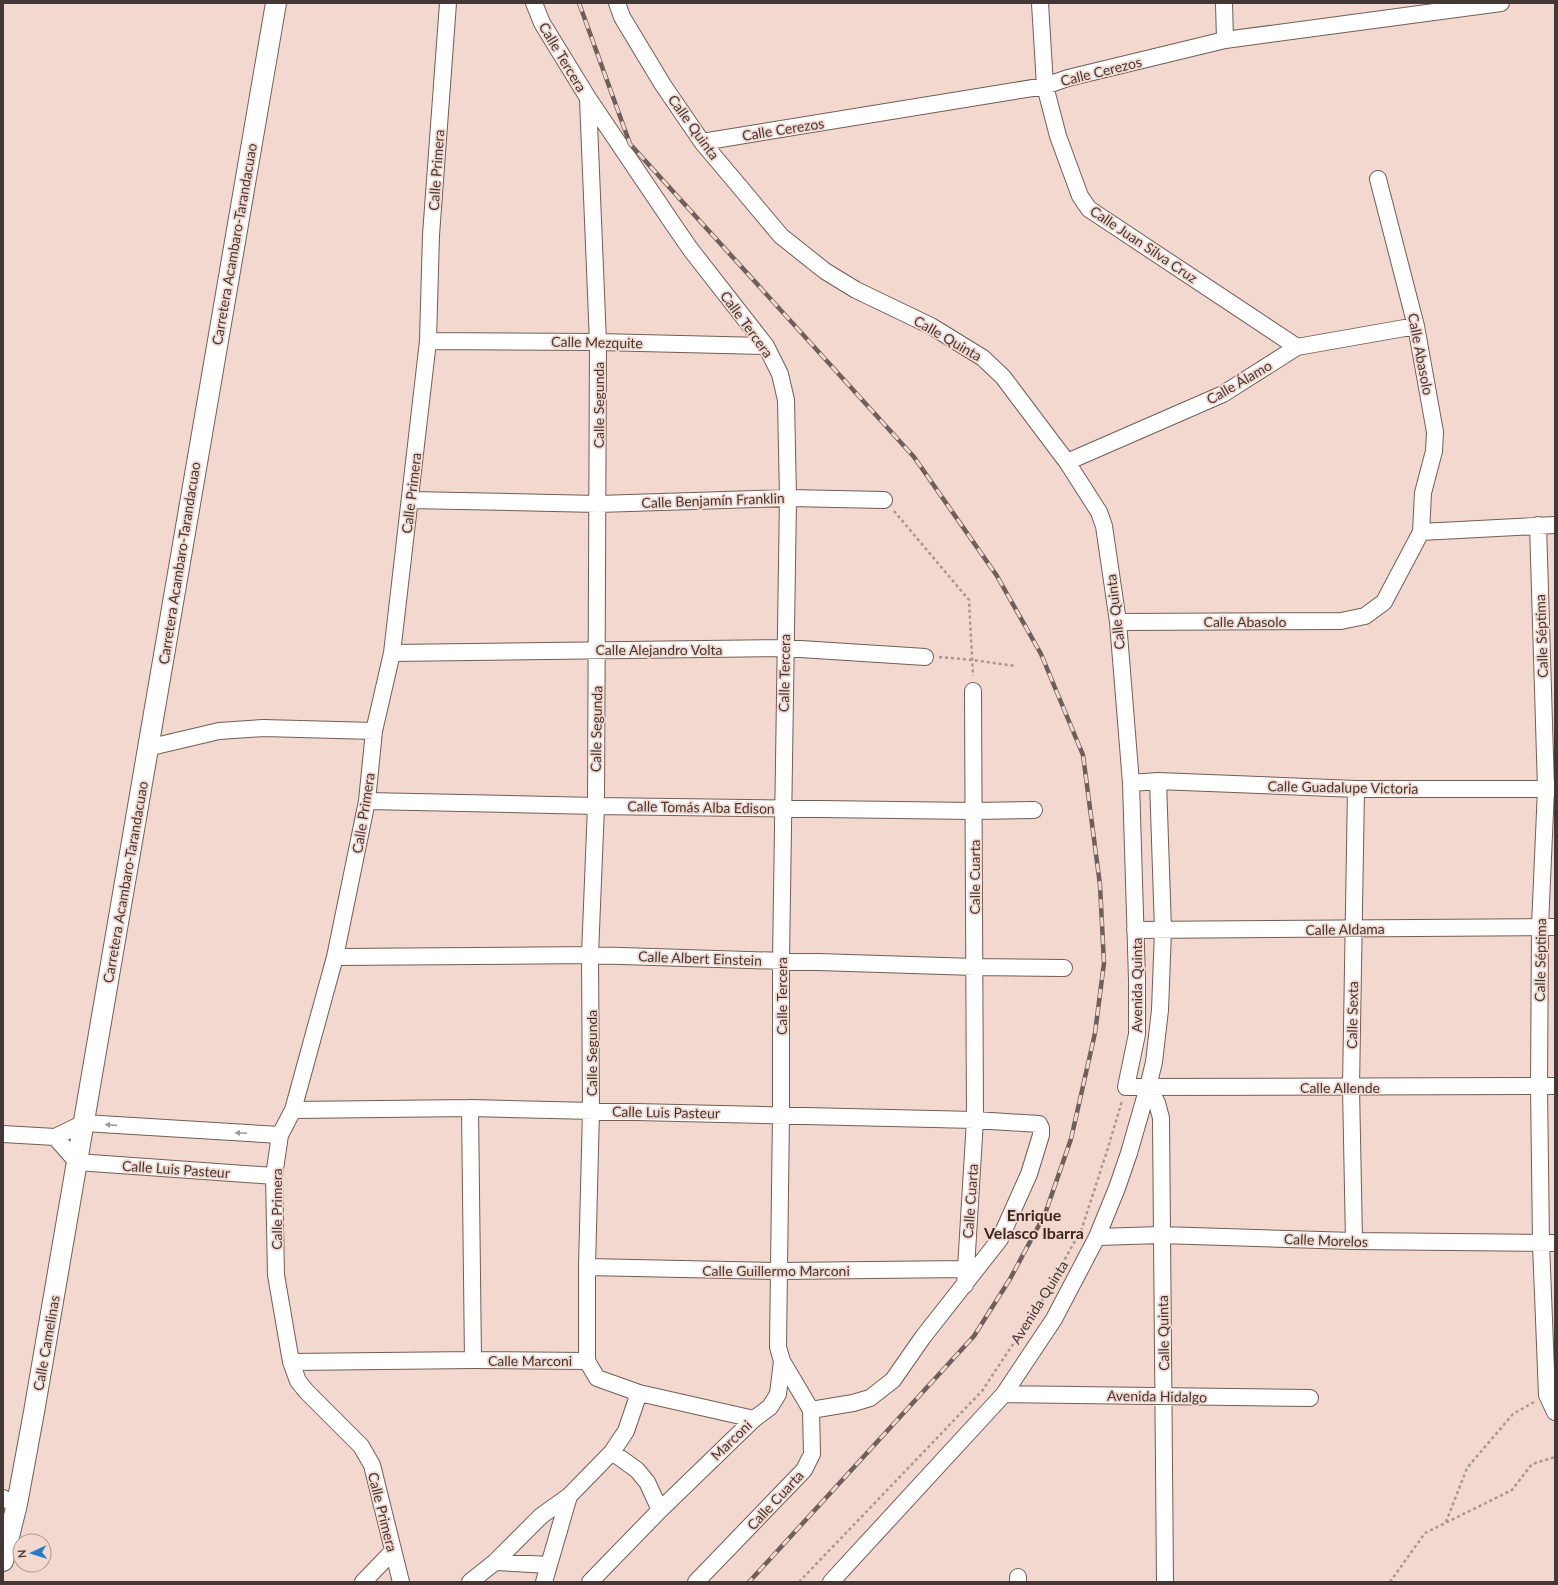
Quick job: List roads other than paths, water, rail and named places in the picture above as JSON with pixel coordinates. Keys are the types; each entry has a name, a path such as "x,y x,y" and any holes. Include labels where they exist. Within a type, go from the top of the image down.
{"main road":[{"name":"Carretera Acambaro-Tarandacuao","path":"84,1123 200,437 276,3"},
{"name":"Calle Camelinas","path":"3,1561 10,1501 84,1123"}],"street":[{"name":"Calle Primera","path":"401,1582 372,1465 367,1455 361,1446 306,1391 298,1381 291,1362 276,1275 274,1176 280,1135 293,1110 335,957 367,801 374,731 392,653 411,500 428,341 431,235 448,3"},
{"name":"Calle Tercera","path":"534,3 542,23 588,98 691,250 766,346 780,374 786,400 788,498 781,960 778,1347 782,1361 811,1410"},
{"name":"Calle Quinta","path":"618,3 622,18 663,85 702,142 781,236 825,271 856,290 931,326 984,358 1003,377 1067,462 1100,512 1104,526 1118,622 1131,783"},
{"name":"Calle Juan Silva Cruz","path":"1040,3 1045,86 1058,136 1080,196 1089,209 1297,347"},
{"path":"1224,3 1225,40"},
{"name":"Calle Cerezos","path":"702,142 1045,86 1068,78 1225,40 1501,3"},
{"name":"Calle Segunda","path":"587,1361 587,1267 591,1111 590,955 596,806 598,504 598,342 588,98"},
{"name":"Calle Abasolo","path":"1118,622 1341,621 1365,616 1384,602 1421,532 1423,493 1434,451 1435,432 1416,326 1378,179"},
{"name":"Calle Álamo","path":"1067,462 1223,394 1297,347 1416,326"},
{"name":"Calle Mezquite","path":"428,341 598,342 766,346"},
{"name":"Calle Benjamín Franklin","path":"411,500 598,504 788,498 884,500"},
{"name":"Calle Séptima","path":"1538,525 1550,789 1548,926 1539,1086 1548,1243 1551,1395"},
{"path":"1421,532 1555,525"},
{"name":"Calle Alejandro Volta","path":"392,653 785,648 925,657"},
{"name":"Calle Cuarta","path":"965,1277 975,1120 973,691"},
{"path":"147,748 219,730 263,728 374,731"},
{"name":"Calle Guadalupe Victoria","path":"1131,783 1158,781 1356,789 1550,789"},
{"name":"Avenida Quinta","path":"831,1582 1004,1394 1054,1319 1097,1237 1129,1153 1154,1062 1160,1010 1162,930 1158,781"},
{"name":"Avenida Quinta","path":"1126,1087 1137,1034 1137,980 1131,783"},
{"name":"Calle Sexta","path":"1354,1241 1352,1087 1356,789"},
{"name":"Calle Tomás Alba Edison","path":"367,801 596,806 974,811 1034,810"},
{"name":"Calle Aldama","path":"1135,930 1548,926"},
{"name":"Calle Albert Einstein","path":"335,957 590,955 781,960 975,968 1064,968"},
{"name":"Calle Allende","path":"1126,1087 1555,1086"},
{"name":"Calle Quinta","path":"1148,1087 1157,1103 1161,1118 1165,1582"},
{"path":"470,1108 473,1360"},
{"name":"Calle Luis Pasteur","path":"293,1110 470,1108 781,1114 975,1120 1039,1124 1041,1128 1041,1136 1029,1174 1000,1239 965,1277"},
{"path":"3,1134 55,1137 84,1123 280,1135"},
{"path":"55,1137 77,1162"},
{"name":"Calle Luis Pasteur","path":"77,1162 274,1176"},
{"name":"Calle Morelos","path":"1097,1237 1161,1235 1354,1241 1548,1243"},
{"name":"Calle Guillermo Marconi","path":"587,1267 965,1277"},
{"path":"811,1410 853,1403 870,1398 892,1380 965,1277"},
{"name":"Calle Marconi","path":"291,1362 473,1360 587,1361 597,1378 639,1393 754,1419"},
{"name":"Marconi","path":"590,1582 660,1510 754,1419 770,1407 778,1394 782,1361"},
{"path":"470,1582 495,1562 541,1516 569,1496 612,1452 626,1431 639,1393"},
{"name":"Avenida Hidalgo","path":"1004,1394 1310,1398"},
{"path":"1551,1395 1555,1412"},
{"name":"Calle Cuarta","path":"696,1582 804,1470 812,1454 811,1410"},
{"path":"612,1452 637,1470 648,1482 660,1510"},
{"path":"544,1582 569,1496"},
{"path":"362,1582 393,1551"},
{"path":"495,1562 549,1565"}],"railway":[{"path":"579,3 630,144 914,457 997,576 1041,654 1083,755 1100,885 1104,963 1095,1033 1071,1139 1045,1214 1010,1279 974,1336 749,1582"}],"district":[{"name":"Enrique Velasco Ibarra","path":"1034,1223"}]}
